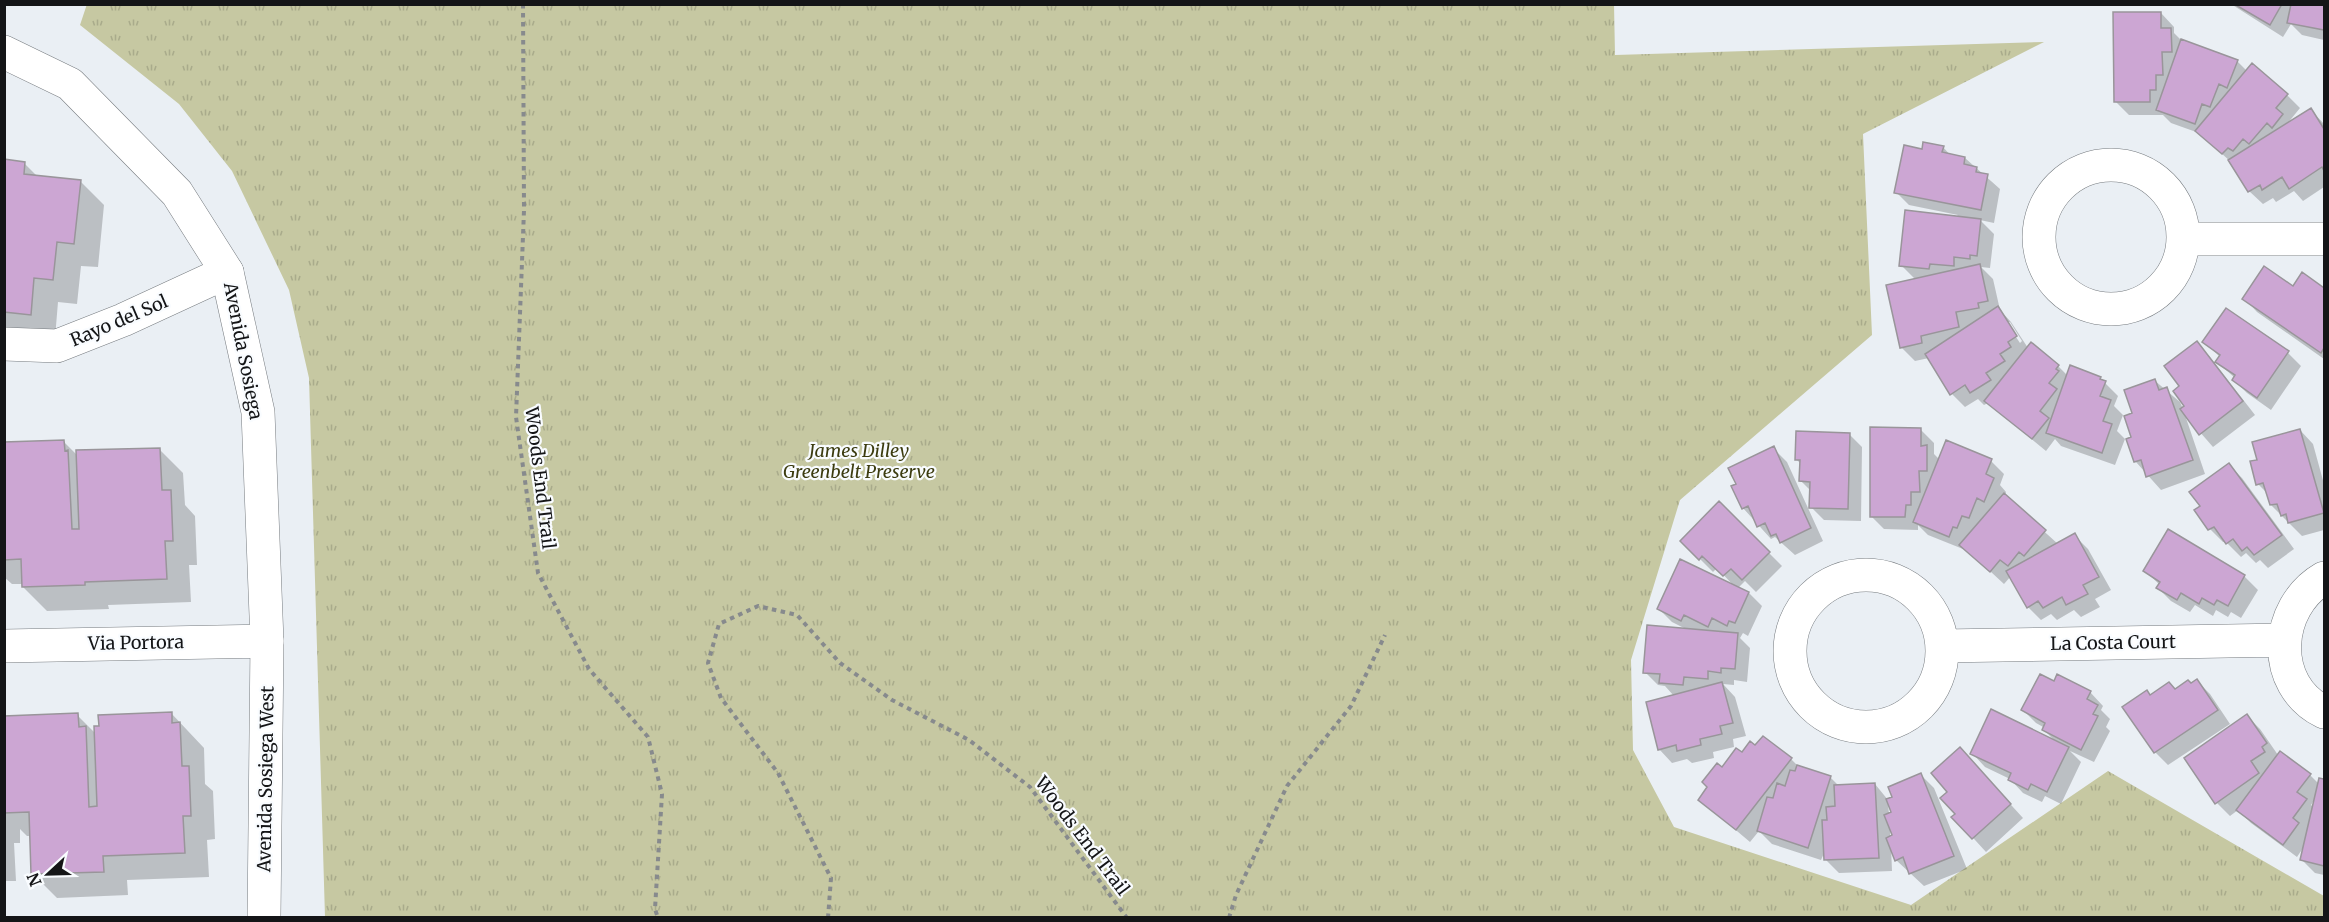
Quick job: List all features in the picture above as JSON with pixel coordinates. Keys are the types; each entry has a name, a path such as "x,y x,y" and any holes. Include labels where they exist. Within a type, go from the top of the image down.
{"street":[{"name":"Avenida Sosiega","path":"4,52 70,84 177,193 227,272 258,412 267,641"},
{"path":"2109,164 2132,168 2153,178 2170,195 2180,216 2184,239 2179,263 2167,284 2148,300 2125,309 2100,309 2077,302 2057,287 2044,266 2038,242 2040,218 2050,197 2066,180 2086,169 2109,164"},
{"path":"2184,239 2325,238"},
{"name":"Rayo del Sol","path":"4,344 57,346 144,311 227,272"},
{"path":"1856,574 1881,576 1904,584 1923,600 1936,621 1942,646 1940,669 1932,690 1917,708 1898,721 1876,727 1853,727 1830,719 1812,705 1798,687 1790,665 1790,640 1797,616 1811,596 1832,582 1856,574"},
{"path":"2325,578 2303,594 2290,615 2284,640 2286,665 2298,689 2316,708 2325,712"},
{"name":"La Costa Court","path":"1942,646 2284,640"},
{"name":"Via Portora","path":"4,646 267,641"},
{"name":"Avenida Sosiega West","path":"264,918 267,641"}],"path":[{"name":"Woods End Trail","path":"523,4 524,210 516,417 538,573 589,669 648,737 662,794 655,909 658,918"},
{"name":"Woods End Trail","path":"828,918 831,878 778,773 720,698 708,663 719,624 758,606 797,615 840,663 892,700 969,740 1030,786 1127,918"},
{"path":"1229,918 1236,895 1287,786 1351,706 1385,635"}],"green space":[{"name":"James Dilley Greenbelt Preserve","path":"87,4 1614,4 1615,55 2044,42 1863,134 1872,335 1680,500 1631,660 1633,750 1674,827 1911,905 2108,771 2324,896 2324,917 325,917 309,378 289,290 232,171 179,104 80,25"}],"building":[{"path":"2234,4 2282,4 2270,25"},
{"path":"2291,4 2324,4 2324,30 2287,23"},
{"path":"2113,12 2161,12 2161,28 2171,28 2172,52 2162,52 2163,75 2156,75 2156,90 2150,90 2150,102 2114,102"},
{"path":"2181,39 2238,60 2227,88 2219,84 2210,107 2202,104 2195,124 2156,110"},
{"path":"2252,63 2288,94 2276,108 2283,114 2272,128 2267,123 2249,144 2243,139 2233,151 2228,148 2222,154 2195,131"},
{"path":"2311,108 2324,129 2324,171 2322,167 2289,189 2282,177 2262,190 2260,185 2248,192 2228,160"},
{"path":"1923,142 1944,146 1942,152 1965,157 1964,164 1977,167 1976,172 1988,174 1981,210 1894,193 1904,145 1922,149"},
{"path":"4,159 25,162 24,174 81,180 74,244 57,242 53,280 34,278 31,315 4,312"},
{"path":"1905,210 1981,219 1977,256 1970,255 1970,259 1954,257 1954,266 1930,264 1929,269 1899,266"},
{"path":"1980,264 1988,301 1978,303 1979,308 1956,312 1959,327 1921,336 1922,343 1900,348 1886,285"},
{"path":"2264,266 2293,286 2302,272 2324,288 2324,348 2321,353 2242,299"},
{"path":"1998,306 2017,336 2008,342 2011,347 2000,354 2005,361 1986,373 1991,380 1970,393 1965,385 1950,395 1925,354"},
{"path":"2226,308 2289,351 2257,398 2232,380 2235,375 2215,362 2220,355 2202,342"},
{"path":"2197,341 2243,401 2199,435 2180,409 2184,406 2173,391 2179,386 2164,366"},
{"path":"2031,342 2059,365 2056,369 2059,371 2049,383 2057,389 2040,411 2049,418 2032,439 1984,401"},
{"path":"2070,365 2106,381 2100,396 2111,400 2103,421 2112,424 2102,453 2046,433"},
{"path":"2155,379 2159,390 2167,387 2193,460 2146,477 2141,460 2134,462 2126,439 2131,437 2124,416 2132,413 2124,390"},
{"path":"1870,427 1921,428 1921,446 1927,445 1927,471 1919,471 1920,492 1911,492 1911,505 1906,505 1905,517 1870,517"},
{"path":"2300,429 2324,513 2288,523 2286,514 2281,516 2277,504 2270,505 2263,483 2256,485 2250,461 2257,460 2252,442"},
{"path":"1796,431 1850,433 1848,509 1809,508 1810,482 1799,481 1800,460 1795,460"},
{"path":"64,440 65,451 68,450 72,529 79,529 76,450 160,448 162,490 171,490 173,541 165,541 167,579 22,587 21,559 4,560 4,442"},
{"path":"1946,440 1992,459 1986,474 1994,478 1984,502 1977,498 1969,518 1962,516 1957,528 1953,527 1949,537 1913,522"},
{"path":"1774,446 1811,528 1780,543 1776,534 1771,536 1765,523 1757,527 1748,506 1742,509 1731,486 1736,484 1728,468"},
{"path":"2229,463 2282,535 2254,555 2247,547 2242,551 2233,539 2226,544 2214,527 2208,530 2194,510 2200,506 2189,492"},
{"path":"2004,493 2046,530 2024,556 2019,552 2008,566 2000,560 1990,572 1959,545"},
{"path":"1719,501 1770,552 1742,580 1731,569 1723,576 1702,556 1699,560 1680,541"},
{"path":"2168,529 2245,575 2228,606 2217,600 2214,605 2202,598 2199,604 2181,593 2177,600 2156,588 2160,582 2143,571"},
{"path":"2075,533 2099,577 2083,585 2088,594 2066,605 2062,597 2043,608 2038,601 2027,608 2006,571"},
{"path":"1680,559 1749,592 1735,623 1729,621 1727,626 1712,618 1708,627 1684,615 1681,621 1657,609"},
{"path":"1647,625 1738,633 1735,669 1721,668 1721,673 1708,671 1708,679 1684,677 1683,685 1659,683 1660,674 1643,673"},
{"path":"2040,674 2054,681 2057,674 2091,691 2087,699 2098,705 2093,714 2098,716 2081,750 2042,730 2045,723 2021,710"},
{"path":"2197,679 2218,710 2154,753 2122,707 2147,690 2150,695 2169,682 2175,689 2188,680 2191,683"},
{"path":"1722,682 1733,723 1720,726 1722,734 1700,739 1701,745 1677,751 1676,745 1658,750 1646,702"},
{"path":"1991,709 2069,747 2047,792 2031,784 2028,790 2008,780 2011,773 1970,754"},
{"path":"172,712 172,723 180,722 182,766 189,766 191,816 183,816 185,853 103,856 104,872 31,874 29,812 4,813 4,716 78,713 79,727 86,726 89,807 97,806 94,726 99,726 98,715"},
{"path":"2247,714 2267,743 2262,747 2265,752 2251,761 2259,773 2215,804 2184,758"},
{"path":"1763,736 1792,758 1736,830 1698,800 1707,787 1702,782 1717,763 1722,767 1736,748 1742,752 1750,741 1755,745"},
{"path":"1960,747 2011,804 1972,839 1951,817 1955,814 1940,798 1947,792 1931,773"},
{"path":"2280,751 2311,774 2297,792 2307,799 2293,818 2299,823 2283,845 2236,810"},
{"path":"1797,765 1831,776 1808,848 1757,831 1767,797 1773,798 1777,783 1785,786 1790,770 1795,771"},
{"path":"1921,773 1954,856 1909,874 1903,857 1895,861 1886,838 1892,835 1884,815 1891,812 1886,799 1892,797 1888,787"},
{"path":"2319,778 2324,779 2324,866 2300,860"},
{"path":"1875,783 1879,858 1824,860 1822,820 1827,820 1826,807 1835,806 1834,785"}]}
